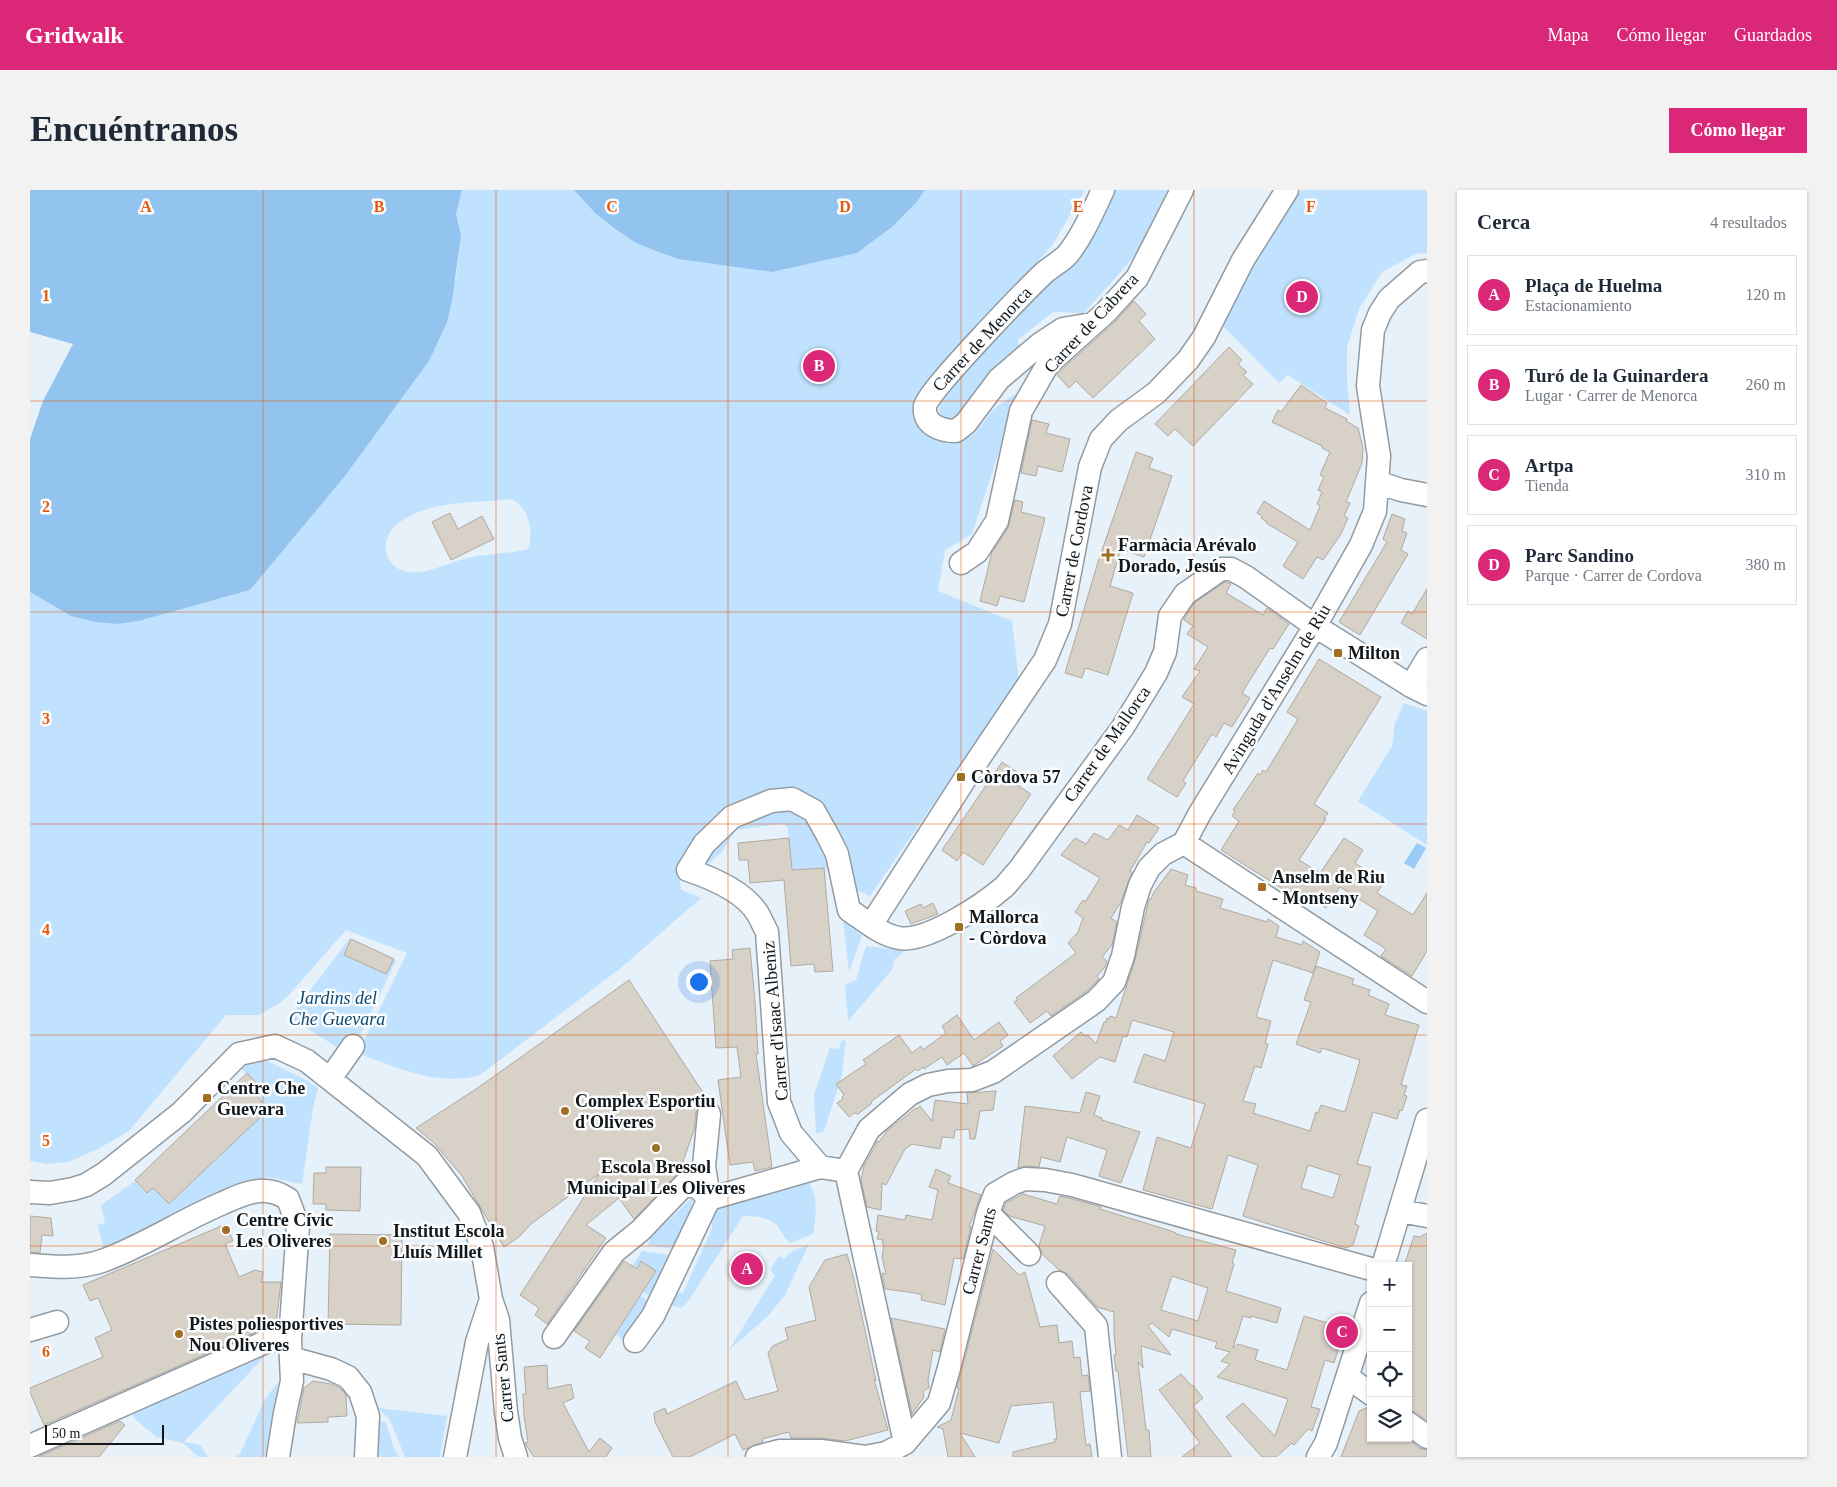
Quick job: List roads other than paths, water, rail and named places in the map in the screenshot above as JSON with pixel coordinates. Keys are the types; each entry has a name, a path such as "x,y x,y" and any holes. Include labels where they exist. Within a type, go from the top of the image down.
{"street":[{"name":"Carrer de Menorca","path":"1092,324 1062,329 1040,344 999,380 966,423 956,431 942,431 934,427 928,417 925,406 930,395 1044,273 1068,255 1103,190"},
{"name":"Carrer de Cabrera","path":"961,564 978,552 997,520 1021,411 1048,364 1106,312 1136,278 1182,190"},
{"name":"Carrer de Cordova","path":"871,925 1040,661 1060,624 1090,467 1101,439 1119,420 1156,393 1188,360 1204,337 1243,260 1287,190"},
{"name":"Avinguda d'Anselm de Riu","path":"1184,843 1200,812 1315,626 1362,545 1375,510 1379,456 1368,386 1373,330 1380,313 1389,299 1420,272 1427,271"},
{"path":"1377,482 1401,490 1427,495"},
{"name":"Carrer de Mallorca","path":"871,925 898,938 913,939 926,935 955,920 1004,887 1019,870 1058,814 1089,776 1123,727 1156,673 1165,652 1170,616 1185,594 1221,569 1231,569 1246,577 1315,626"},
{"path":"1315,626 1419,690 1427,659"},
{"name":"Carrer d'Isaac Albeniz","path":"820,1167 791,1133 779,1102 767,932 757,912 740,896 714,879 688,870 704,844 732,817 771,801 792,799 814,811 837,854 849,910 871,925"},
{"path":"905,1443 846,1171 869,1129 910,1094 928,1085 948,1081 972,1080 993,1072 1096,1001 1114,982 1123,956 1133,907 1140,885 1149,868 1163,854 1184,843 1427,1002"},
{"name":"Carrer Sants","path":"30,1192 50,1193 67,1190 86,1185 104,1174 182,1112 239,1054 275,1046 308,1061 427,1156 469,1213 482,1247 491,1299 498,1320 506,1412 510,1438 516,1457"},
{"path":"330,1079 353,1046"},
{"path":"635,1341 653,1316 709,1199 704,1166 709,1114"},
{"path":"1384,1262 1400,1211 1419,1176 1427,1120"},
{"path":"709,1199 820,1167 846,1171"},
{"name":"Carrer Sants","path":"757,1457 779,1451 821,1451 865,1457 886,1453 905,1443 939,1403 988,1213 995,1194 1025,1179 1045,1180 1072,1185 1367,1268"},
{"path":"554,1337 614,1252 641,1230 684,1185 698,1187 709,1199"},
{"path":"30,1265 52,1267 76,1266 101,1262 247,1193 271,1191 288,1199 298,1226 291,1349 292,1381 278,1457"},
{"path":"1400,1211 1427,1216"},
{"path":"988,1213 1029,1254"},
{"path":"1058,1283 1096,1326 1110,1457"},
{"path":"455,1457 477,1342 491,1299"},
{"path":"1318,1457 1326,1443 1370,1307"},
{"path":"30,1330 57,1322"},
{"path":"30,1446 270,1340 348,1377 360,1392 368,1416 366,1457"},
{"path":"1348,1377 1367,1391"},
{"path":"1412,1426 1427,1437"}],"place":[{"name":"Parc Sandino","path":"1302,297"},
{"name":"Turó de la Guinardera","path":"819,366"},
{"name":"Farmàcia Arévalo Dorado, Jesús","path":"1108,555"},
{"name":"Milton","path":"1338,653"},
{"name":"Còrdova 57","path":"961,777"},
{"name":"Anselm de Riu - Montseny","path":"1262,887"},
{"name":"Mallorca - Còrdova","path":"959,927"},
{"name":"Centre Che Guevara","path":"207,1098"},
{"name":"Complex Esportiu d'Oliveres","path":"565,1111"},
{"name":"Escola Bressol Municipal Les Oliveres","path":"656,1148"},
{"name":"Centre Cívic Les Oliveres","path":"226,1230"},
{"name":"Institut Escola Lluís Millet","path":"383,1241"},
{"name":"Plaça de Huelma","path":"747,1269"},
{"name":"Artpa","path":"1342,1332"},
{"name":"Pistes poliesportives Nou Oliveres","path":"179,1334"}],"park label":[{"name":"Jardins del Che Guevara","path":"337,1008"}]}
